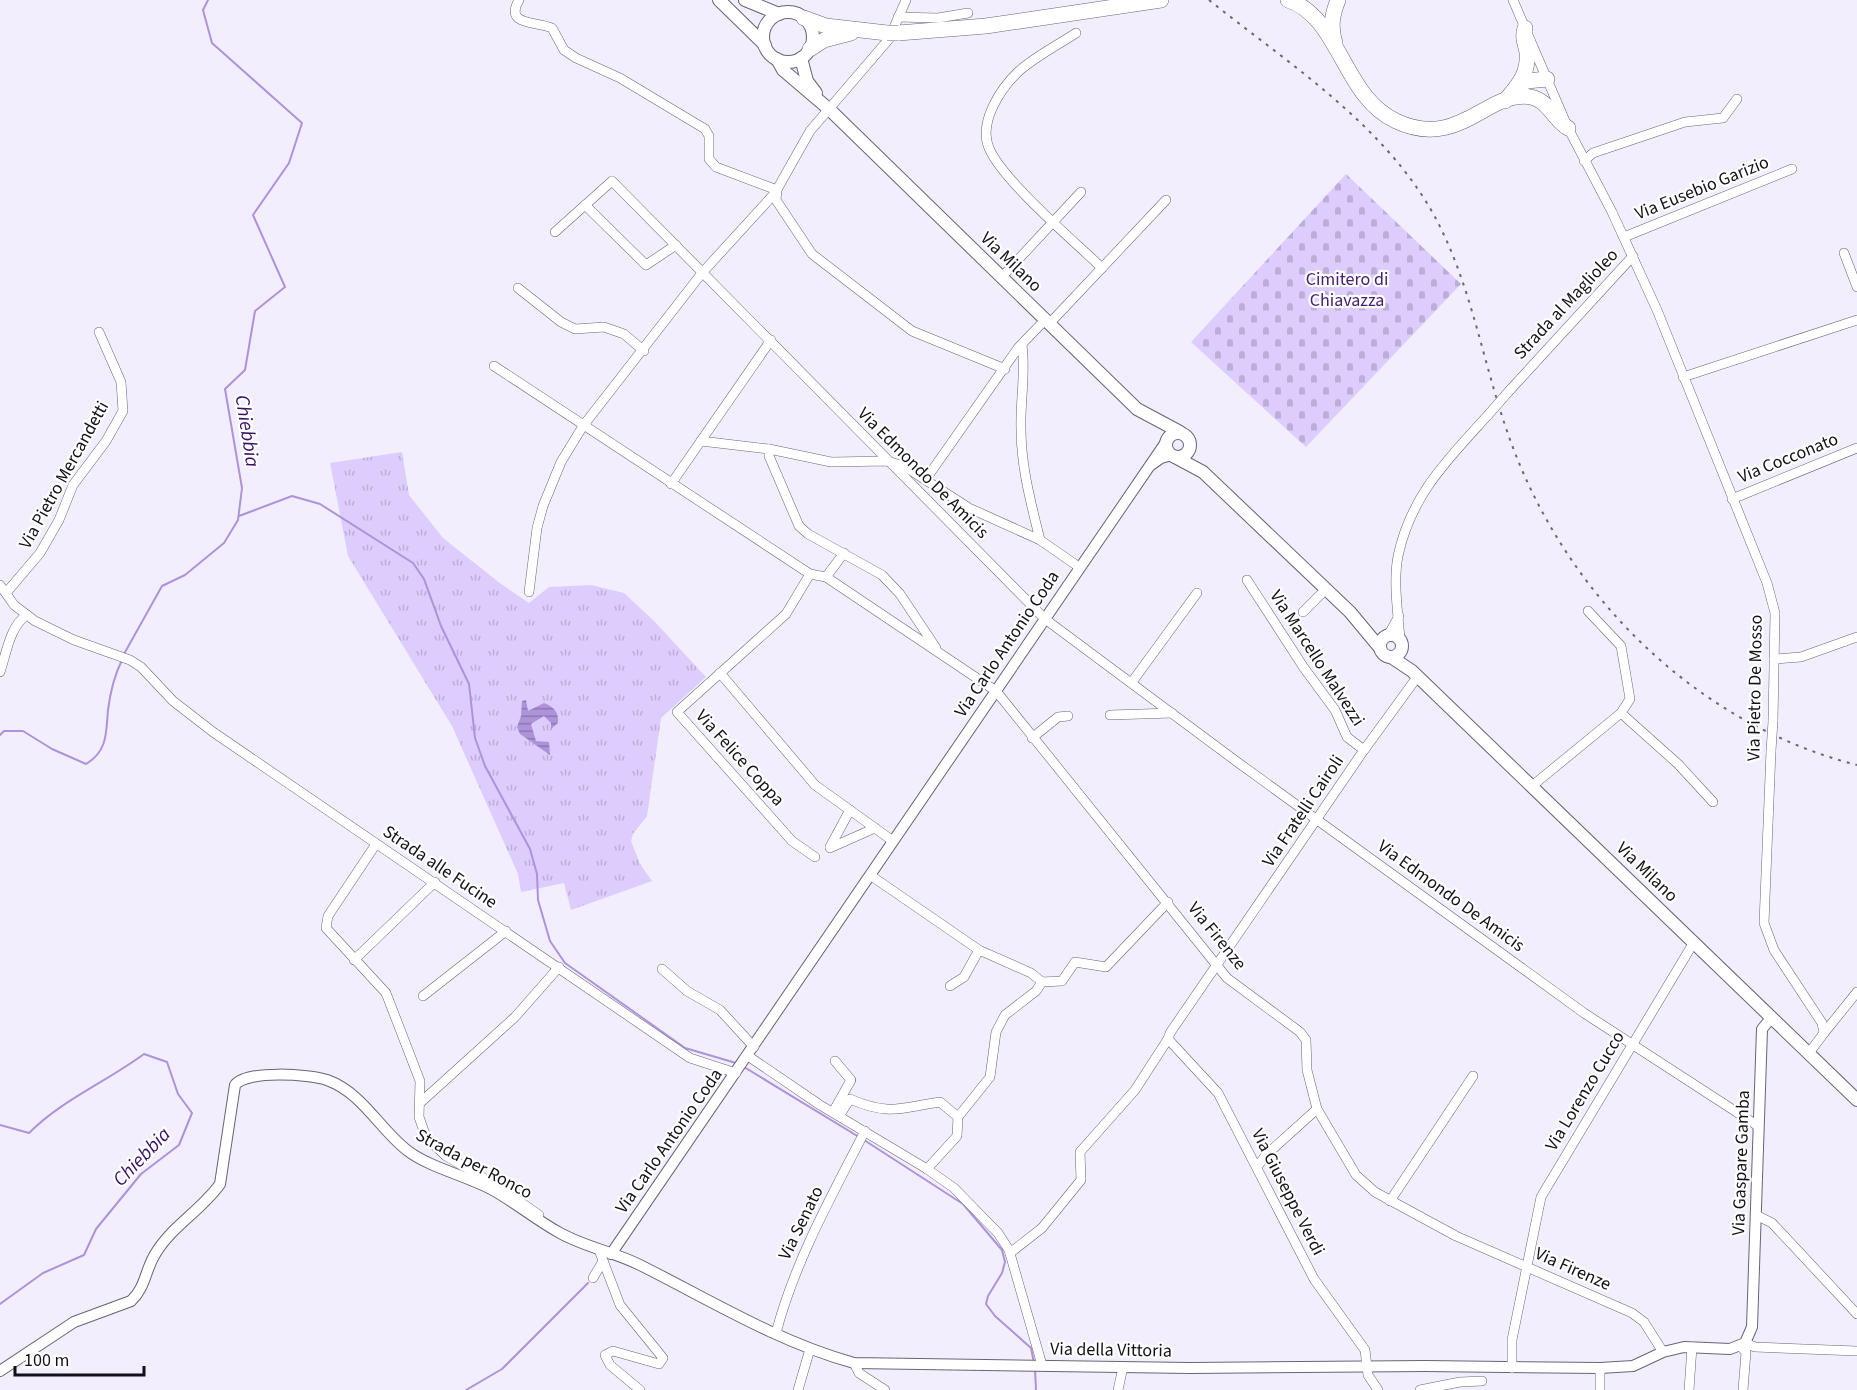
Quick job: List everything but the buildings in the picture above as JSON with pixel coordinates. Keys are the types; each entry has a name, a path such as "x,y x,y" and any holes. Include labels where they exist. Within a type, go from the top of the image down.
{"highway":[{"path":"804,18 826,26 860,32 893,33 986,26 1161,0"},
{"path":"1288,0 1311,13 1371,105 1384,116 1410,126 1450,127 1524,91 1527,81 1548,79"},
{"path":"1336,49 1331,32 1332,14 1338,0"},
{"path":"1524,91 1526,49 1522,37 1525,28"},
{"path":"805,54 824,40 860,32"},
{"path":"1524,91 1542,102 1558,122 1568,128"}],"main road":[{"path":"719,0 777,59 789,62 805,54 813,32 804,18 792,13 779,14 745,0"},
{"path":"765,45 764,30 767,23 779,14"},
{"name":"Via Milano","path":"805,54 807,81 828,108"},
{"name":"Via Milano","path":"777,59 783,70 828,108 1137,409 1180,432 1189,440 1190,448 1200,469"},
{"path":"1137,409 1167,440 1167,451 1173,456 1184,455 1190,448"},
{"path":"1167,440 1180,432"},
{"name":"Via Milano","path":"1173,456 1200,469 1350,612 1391,644 1415,674 1857,1100"}],"street":[{"path":"519,0 514,10 515,15 521,20 552,28 564,50 620,78 705,129 709,136 709,159 716,167 777,190"},
{"path":"529,592 537,528 543,506 561,462 583,426 644,351 702,273 758,214 777,190 807,137 828,108 884,47 906,0"},
{"name":"Strada al Maglioleo","path":"1391,644 1399,616 1398,557 1414,508 1435,474 1633,256 1568,128 1513,0"},
{"path":"898,17 938,18 968,13"},
{"path":"1076,33 1019,71 997,97 988,119 988,147 1003,171 1102,268"},
{"path":"1584,161 1593,153 1685,122 1723,118 1737,99"},
{"name":"Via Eusebio Garizio","path":"1624,237 1792,169"},
{"name":"Via Edmondo De Amicis","path":"585,205 612,181 1045,618 1584,1013 1758,1126"},
{"path":"777,190 776,200 812,254 883,306 912,331 1005,369"},
{"path":"1001,278 1081,192"},
{"path":"926,480 1022,345 1102,268 1166,200"},
{"path":"555,232 585,205 646,265 676,245"},
{"path":"1844,253 1857,286"},
{"name":"Via Pietro De Mosso","path":"1633,256 1772,598 1775,614 1773,721 1764,923 1774,950 1819,1017 1824,1033"},
{"path":"518,288 561,322 575,329 604,327 624,334 644,351"},
{"path":"1683,378 1857,320"},
{"name":"Via Pietro Mercandetti","path":"6,593 40,553 59,520 74,485 106,441 123,411 121,381 99,332"},
{"path":"670,484 771,340"},
{"path":"1022,345 1024,363 1020,428 1024,477 1040,540"},
{"path":"494,366 670,484 810,574 826,577 996,691"},
{"name":"Via Carlo Antonio Coda","path":"607,1258 736,1073 1167,440"},
{"path":"701,441 769,449 831,462 887,461 904,466 969,508 1040,540 1079,567"},
{"name":"Via Cocconato","path":"1732,499 1857,448"},
{"path":"769,449 769,456 799,526 808,534 882,575 900,594 938,652"},
{"name":"Via Carlo Antonio Coda","path":"1149,467 1161,458 1173,456"},
{"path":"826,577 844,553"},
{"name":"Via Felice Coppa","path":"810,574 786,614 677,712 792,841 816,857"},
{"name":"Via Marcello Malvezzi","path":"1247,580 1304,669 1335,710 1347,737 1364,750"},
{"name":"Strada alle Fucine","path":"0,585 27,615 74,640 130,660 141,667 173,700 213,732 690,1058 736,1073"},
{"path":"1303,612 1326,589"},
{"path":"1132,682 1197,593"},
{"path":"1532,786 1622,713 1630,699 1621,646 1588,611"},
{"path":"0,672 14,629 27,615"},
{"path":"1774,659 1801,657 1857,637"},
{"path":"720,673 815,785 893,841"},
{"name":"Via Fratelli Cairoli","path":"1215,964 1318,819 1415,674"},
{"name":"Via Firenze","path":"996,691 1168,902 1215,964 1235,985 1300,1032 1306,1040 1307,1070 1317,1109 1356,1175 1375,1192 1456,1236 1632,1313 1644,1322 1663,1352"},
{"path":"1110,715 1172,713"},
{"path":"1622,713 1678,764 1713,802"},
{"path":"1032,738 1058,717 1068,716"},
{"path":"850,810 830,848 875,828"},
{"path":"376,844 328,916 326,928 386,993 420,1081 422,1127 426,1137 438,1149 520,1200 544,1222"},
{"path":"870,875 980,950 1031,974 1042,982 1062,981 1074,962 1106,967 1168,902"},
{"path":"354,960 435,882"},
{"path":"423,996 506,931"},
{"name":"Via Lorenzo Cucco","path":"1512,1368 1512,1340 1541,1197 1694,942"},
{"path":"950,986 964,977 980,950"},
{"path":"1010,1253 1042,1228 1081,1180 1080,1152 1135,1090 1215,964"},
{"path":"420,1103 515,1017 559,967"},
{"path":"662,969 687,991 720,1010 751,1051 836,1114 927,1169 961,1196 998,1233 1010,1253 1035,1365"},
{"path":"927,1169 957,1136 958,1118 990,1077 996,1032 1005,1015 1036,990 1042,982"},
{"path":"1809,1053 1857,992"},
{"name":"Via Gaspare Gamba","path":"1743,1344 1749,1337 1753,1314 1762,1029 1772,1017"},
{"name":"Via Giuseppe Verdi","path":"1168,1039 1218,1093 1314,1279 1365,1350 1368,1375 1378,1390"},
{"path":"835,1061 851,1080 836,1114"},
{"name":"Strada per Ronco","path":"0,1371 74,1322 131,1300 138,1294 161,1245 211,1197 220,1184 224,1169 232,1091 238,1080 244,1077 306,1076 325,1080 344,1088 368,1108 409,1151 472,1180 559,1233 599,1250 607,1258"},
{"path":"1390,1201 1473,1076"},
{"path":"836,1114 850,1099 874,1109 891,1111 940,1102 958,1118"},
{"path":"1257,1167 1266,1155 1317,1109"},
{"name":"Via Senato","path":"776,1333 786,1296 801,1256 865,1131"},
{"path":"1756,1215 1772,1223 1857,1314"},
{"path":"593,1278 607,1258"},
{"path":"607,1258 620,1305 663,1358 659,1364 613,1351 604,1355 610,1365 640,1390"},
{"name":"Via della Vittoria","path":"607,1258 637,1263 694,1295 810,1349 854,1363 1123,1367 1600,1368 1633,1366 1663,1352"},
{"path":"1743,1344 1746,1353 1743,1390"},
{"path":"1663,1352 1692,1347 1730,1349 1743,1344 1755,1347 1857,1351"},
{"path":"1689,1390 1692,1347"},
{"path":"798,1390 810,1349"},
{"path":"854,1363 860,1373 885,1390"},
{"path":"1118,1390 1123,1367"},
{"path":"1420,1390 1460,1382 1482,1386 1486,1367"},
{"path":"1600,1368 1600,1390"}],"green space":[{"name":"Cimitero di Chiavazza","path":"1346,174 1461,284 1306,447 1191,342"},
{"path":"402,452 409,495 443,538 501,584 529,603 549,587 591,585 624,593 654,621 706,677 661,718 647,816 633,834 631,841 640,864 652,881 571,910 564,883 521,892 518,874 452,726 348,556 330,463"}],"shaded area":[{"path":"526,700 528,711 544,703 557,713 558,723 551,729 551,723 544,716 531,724 536,741 549,742 550,755 520,734 517,727 521,716 522,701"}],"waterway":[{"name":"Chiebbia","path":"124,654 162,586 185,575 224,543 238,520 242,488 225,389 245,370 255,311 285,287 253,215 289,163 302,123 212,43 203,10 208,0"},
{"path":"239,516 292,496 320,504 413,563 424,579 441,626 469,684 475,738 485,766 530,849 537,874 538,900 550,941 565,963 685,1048 736,1063"},
{"name":"Chiebbia","path":"0,735 4,731 23,731 52,749 86,764 102,747 111,691 122,660"},
{"name":"Chiebbia","path":"0,1125 29,1133 70,1101 144,1054 167,1062 178,1094 192,1113 179,1145 141,1174 96,1229 84,1255 43,1273 0,1304"},
{"path":"744,1067 859,1137"},
{"path":"864,1140 963,1204 1002,1250 1005,1262 1002,1273 988,1296 986,1304 995,1316 1031,1348 1034,1363"},
{"path":"466,1390 502,1369 588,1283"},
{"path":"1035,1369 1036,1390"}],"railway":[{"path":"1209,0 1333,98 1390,153 1414,184 1435,217 1458,269 1498,404 1531,489 1561,544 1598,595 1640,642 1688,683 1740,717 1797,745 1857,765"}]}
